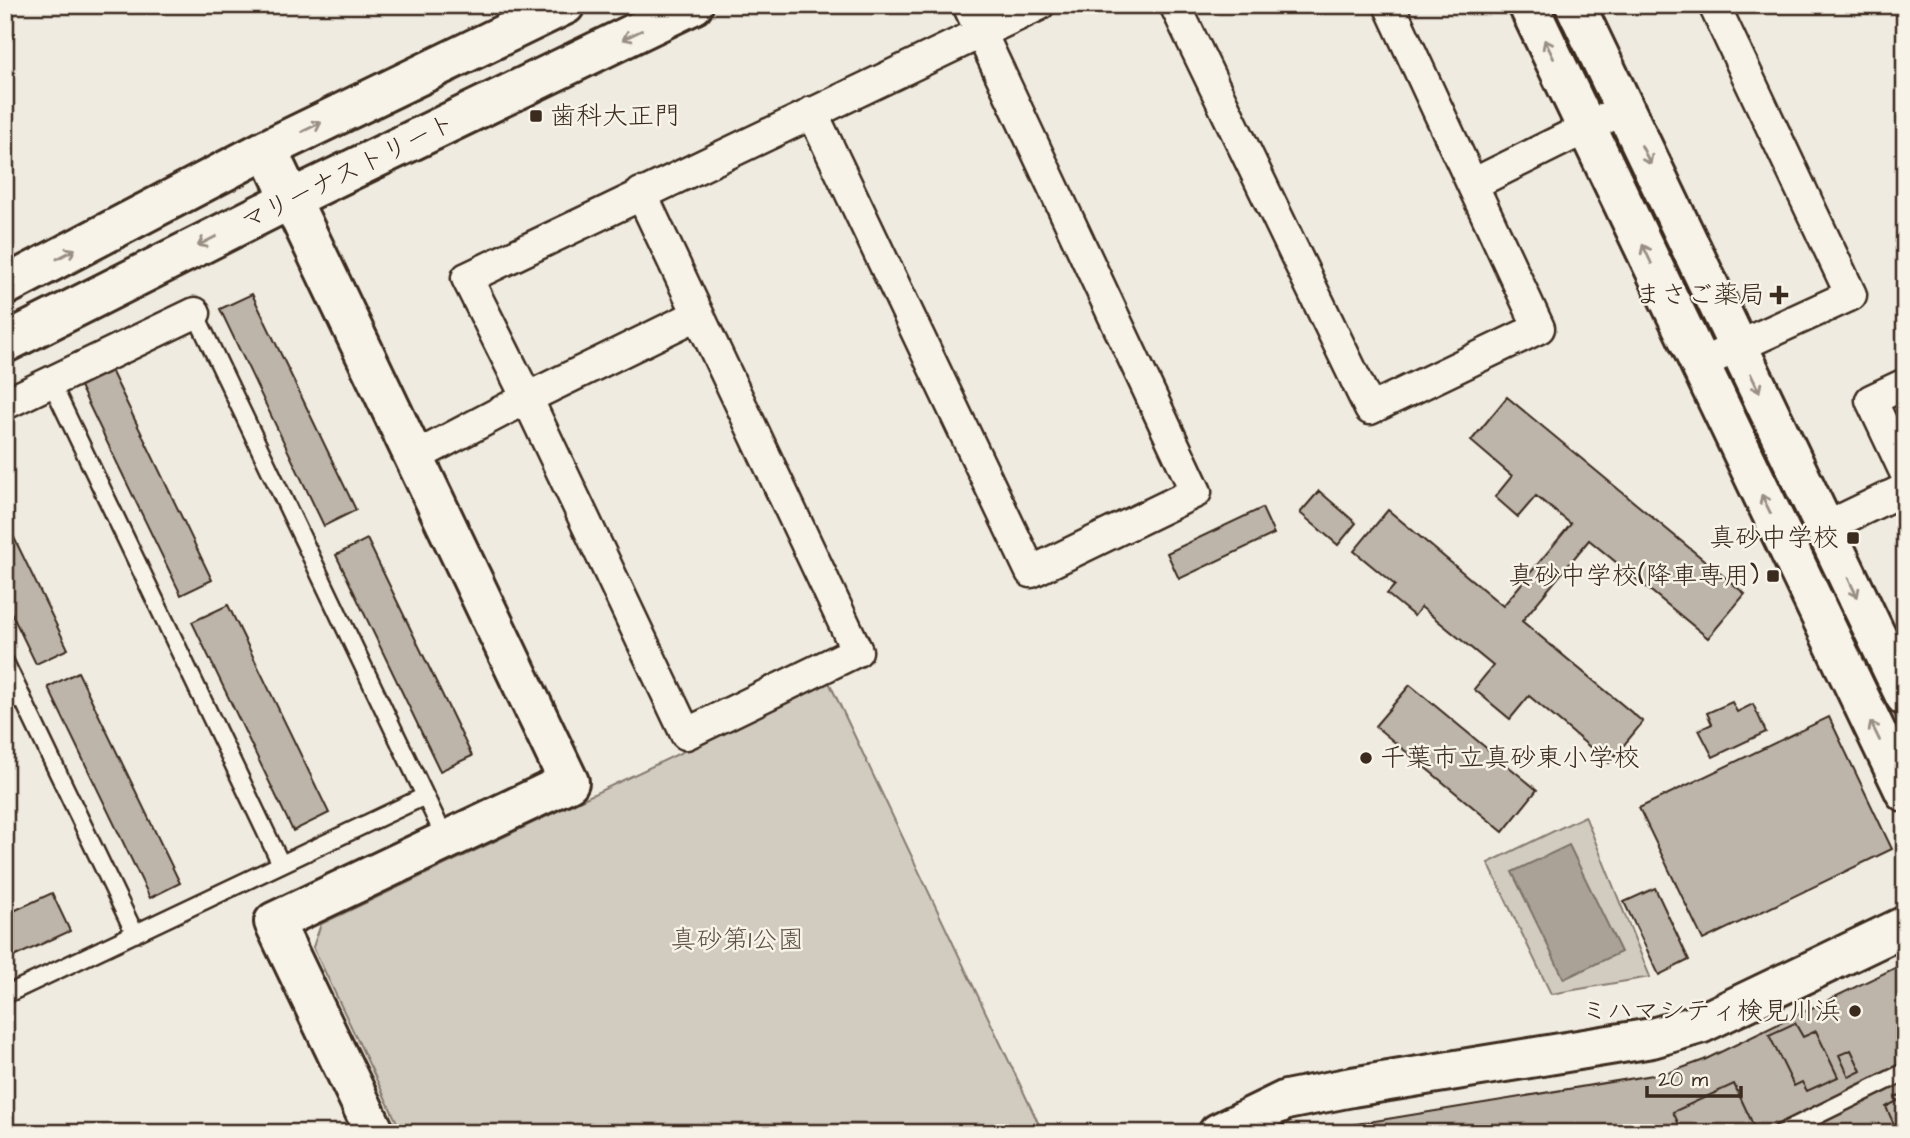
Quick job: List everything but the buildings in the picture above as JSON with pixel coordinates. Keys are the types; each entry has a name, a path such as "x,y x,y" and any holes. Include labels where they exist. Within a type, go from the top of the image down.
{"street":[{"name":"マリーナストリート","path":"5,286 267,149 565,5"},
{"name":"マリーナストリート","path":"5,343 291,199 694,5"},
{"path":"812,112 1031,572 1196,492 968,5"},
{"path":"641,194 857,652 686,734 527,398 467,278 641,194 812,112 1039,5"},
{"path":"1175,5 1370,409 1539,328 1389,5"},
{"path":"1528,5 1905,793"},
{"path":"1575,5 1905,696"},
{"path":"1700,365 1852,295 1714,5"},
{"path":"1473,184 1624,109"},
{"path":"267,149 569,782 274,922 375,1133"},
{"path":"5,404 195,313"},
{"path":"415,457 527,398 697,315"},
{"path":"1905,384 1871,400 1905,472"},
{"path":"1824,528 1905,489"},
{"path":"1218,1133 1286,1100 1366,1084 1652,1038 1700,1024 1905,926"}],"lane":[{"path":"195,313 446,840"},
{"path":"51,382 281,864"},
{"path":"5,662 135,934"},
{"path":"5,704 22,697"},
{"path":"5,995 425,796"},
{"path":"1781,1133 1905,1072"}],"green space":[{"path":"1636,178 1706,324 1703,326 1632,181"},
{"path":"1742,397 1905,737 1905,751 1737,399"},
{"name":"真砂第1公園","path":"829,682 1043,1133 402,1133 313,947 321,924"},
{"path":"1585,816 1650,977 1551,994 1488,863"}],"shaded area":[{"path":"1569,845 1621,952 1564,979 1512,872"}],"place":[{"name":"歯科大正門","path":"536,116"},
{"name":"まさご薬局","path":"1779,295"},
{"name":"真砂中学校","path":"1853,538"},
{"name":"真砂中学校(降車専用)","path":"1773,576"},
{"name":"千葉市立真砂東小学校","path":"1366,758"},
{"name":"ミハマシティ検見川浜","path":"1855,1011"}]}
